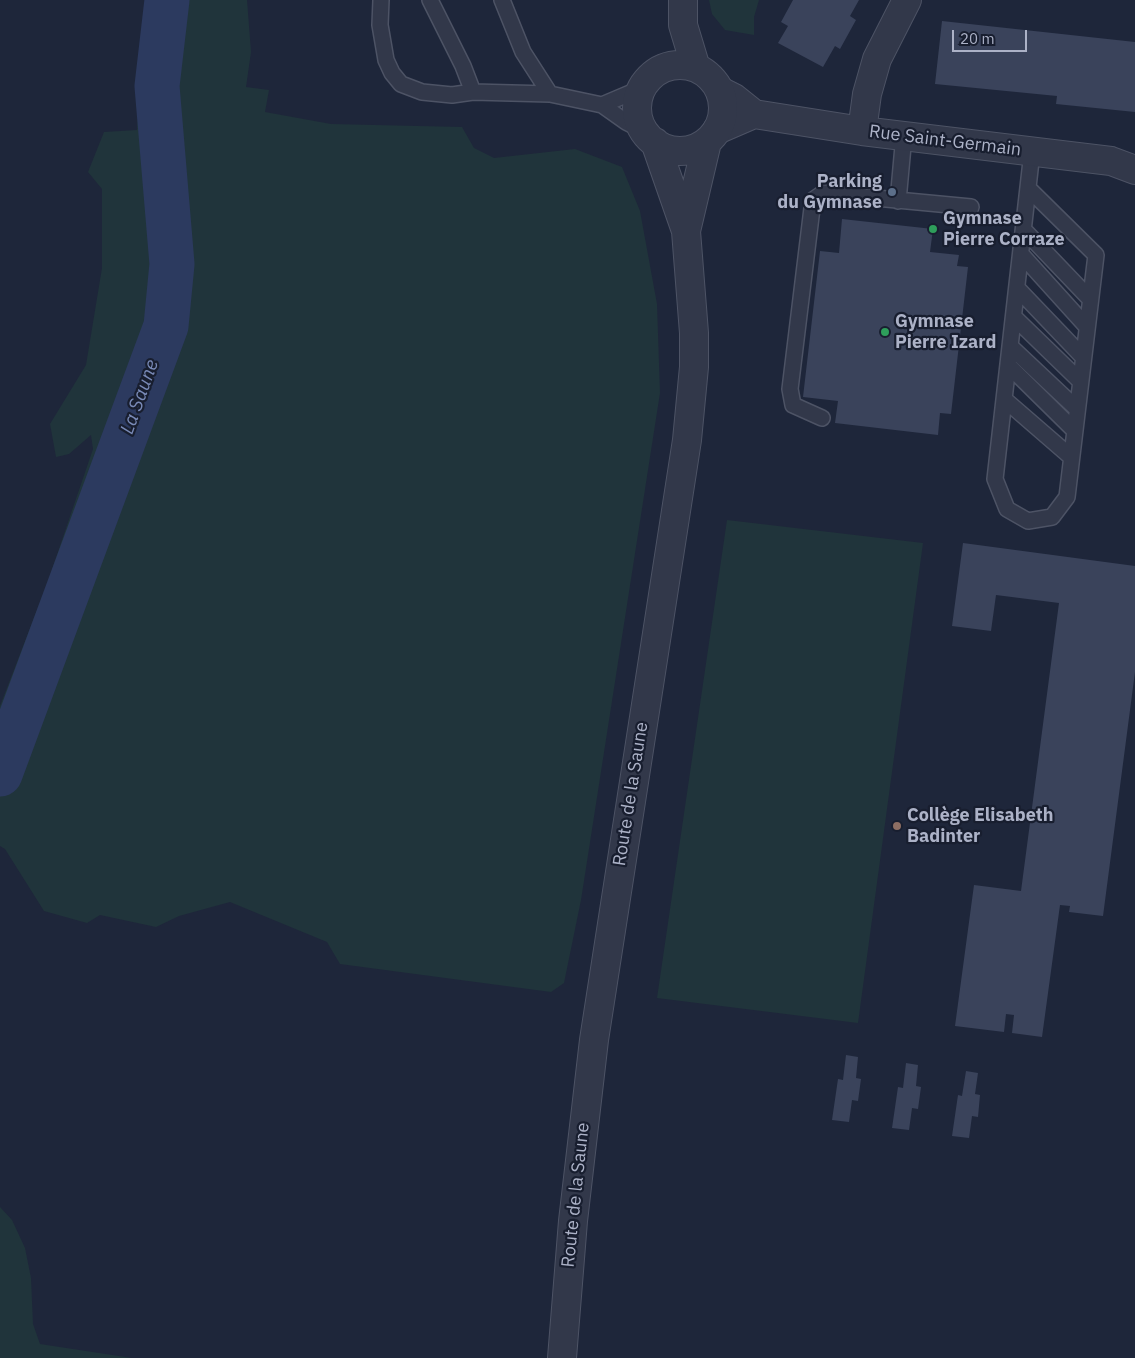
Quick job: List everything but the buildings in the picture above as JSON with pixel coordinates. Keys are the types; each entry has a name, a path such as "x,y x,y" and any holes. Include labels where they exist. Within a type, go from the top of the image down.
{"street":[{"path":"862,130 867,94 876,59 907,0"},
{"name":"Route de la Saune","path":"683,13 696,68"},
{"name":"Route de la Saune","path":"562,1358 573,1221 594,1040 687,440 692,396 694,333 686,231 649,137 638,118 637,102 651,79 683,13"},
{"path":"649,137 667,149 681,151 695,149 712,136 754,114 734,98 720,91 706,73 696,68 678,65 651,79"},
{"name":"Route de la Saune","path":"686,231 712,136 722,118 723,104 720,91"},
{"name":"Rue Saint-Germain","path":"754,114 862,130 1110,161 1135,170"}],"lane":[{"path":"381,0 380,25 386,60 392,73 401,84 422,92 452,95 473,92 550,94 602,105 649,137"},
{"path":"430,0 463,66 473,92"},
{"path":"502,0 523,52 550,94"},
{"path":"602,105 651,79"},
{"path":"898,201 904,135"},
{"path":"1028,189 1096,255 1066,496 1052,516 1028,521 1007,509 995,479 1032,152"},
{"path":"822,418 793,405 790,390 814,200 823,193 971,207"},
{"path":"1024,230 1090,299"},
{"path":"1021,254 1087,328"},
{"path":"1017,288 1083,357"},
{"path":"1014,317 1080,382"},
{"path":"1010,346 1077,409"},
{"path":"1008,365 1074,431"},
{"path":"1004,399 1071,458"}],"shaded area":[{"path":"145,0 247,0 251,52 246,87 269,90 265,112 331,124 462,127 474,148 494,158 575,149 622,167 640,211 657,304 660,393 581,900 564,983 551,992 340,964 327,942 230,902 179,916 156,927 100,915 87,923 44,911 5,849 0,846 0,706 47,584 93,449 91,435 69,454 56,457 50,424 86,365 102,268 102,189 88,172 104,132 137,130"},
{"path":"709,0 759,0 754,17 754,35 725,30 712,14"},
{"path":"727,520 923,543 858,1023 657,998"},
{"path":"0,1207 12,1220 25,1248 31,1278 33,1324 40,1344 132,1358 0,1358"}],"waterway":[{"name":"La Saune","path":"0,774 166,326 172,264 157,86 167,0"}],"place":[{"name":"Parking du Gymnase","path":"892,192"},
{"name":"Gymnase Pierre Corraze","path":"933,229"},
{"name":"Gymnase Pierre Izard","path":"885,332"},
{"name":"Collège Elisabeth Badinter","path":"897,826"}]}
